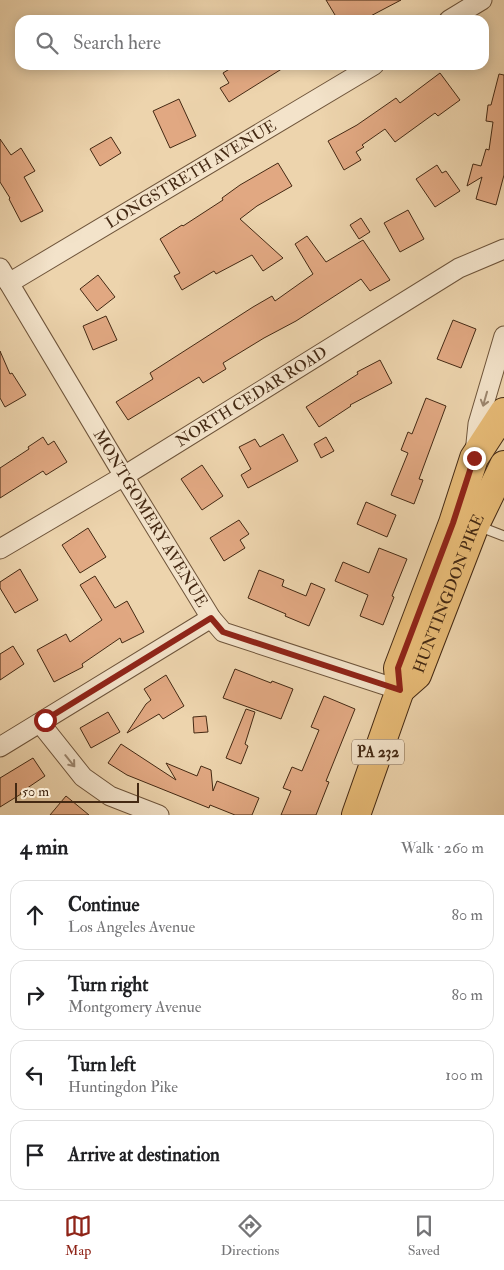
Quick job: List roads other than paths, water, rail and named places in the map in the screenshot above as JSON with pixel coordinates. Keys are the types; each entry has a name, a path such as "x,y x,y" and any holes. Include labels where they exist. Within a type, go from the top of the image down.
{"main road":[{"name":"HUNTINGDON PIKE","path":"356,815 400,690 398,668 453,523 474,458 504,412"},
{"name":"HUNTINGDON PIKE","path":"400,690 417,676 475,525 504,465"}],"street":[{"path":"457,15 482,0"},
{"name":"LONGSTRETH AVENUE","path":"4,276 365,70"},
{"name":"NORTH CEDAR ROAD","path":"0,549 124,476 459,268 504,249"},
{"name":"MONTGOMERY AVENUE","path":"4,276 211,618 223,632 400,690"},
{"path":"474,458 478,424 504,336"},
{"path":"0,747 211,618"},
{"path":"40,723 83,777 110,796 160,815"}],"lane":[{"path":"475,525 504,536"}]}
